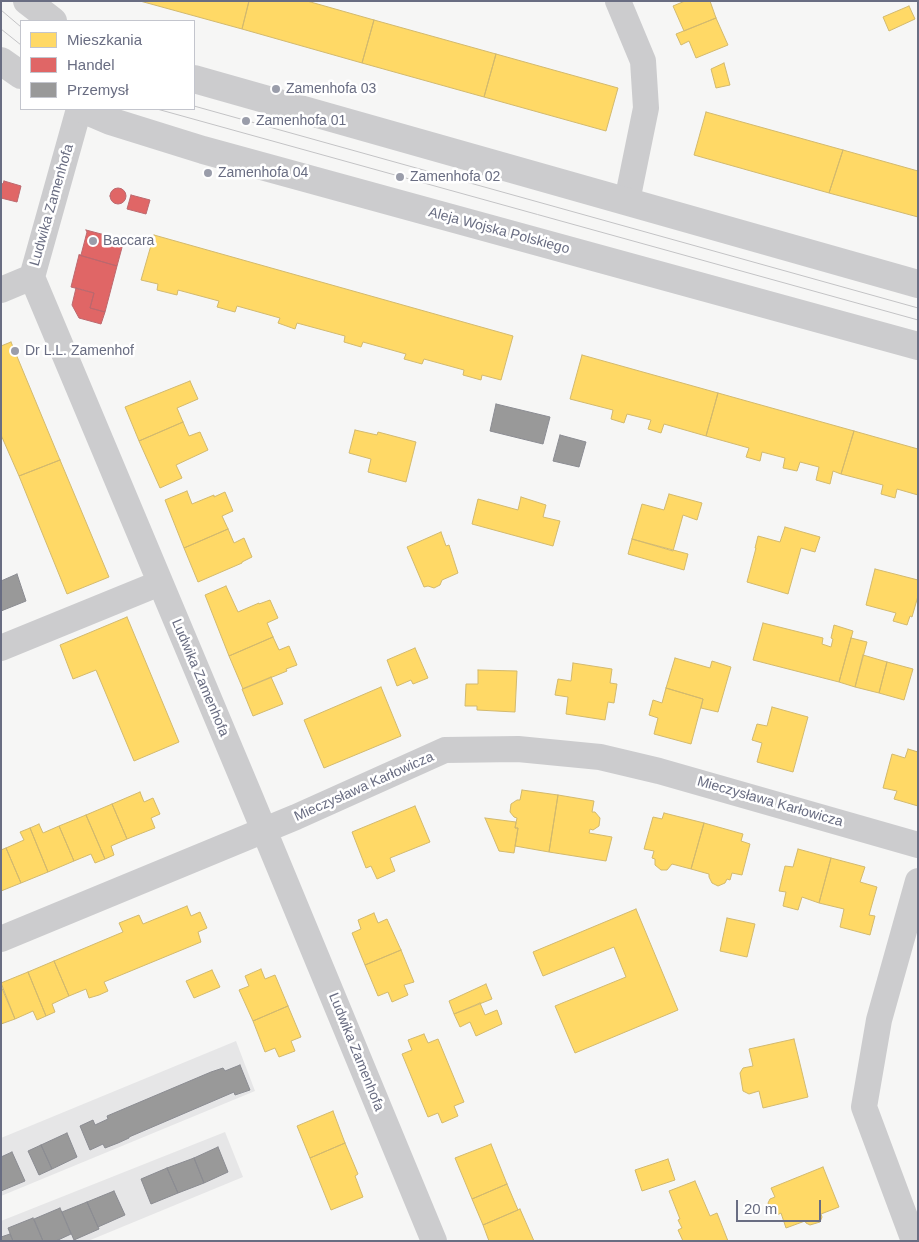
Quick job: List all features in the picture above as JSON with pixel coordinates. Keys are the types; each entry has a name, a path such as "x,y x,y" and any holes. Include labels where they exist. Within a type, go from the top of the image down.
{"street":[{"path":"27,1 52,20"},
{"path":"618,1 643,61 646,108 627,201"},
{"path":"1,61 20,74"},
{"path":"195,79 918,284"},
{"name":"Ludwika Zamenhofa","path":"81,110 32,277 434,1241"},
{"name":"Aleja Wojska Polskiego","path":"83,110 110,121 211,152 918,346"},
{"path":"1,290 32,277"},
{"path":"1,648 160,583"},
{"name":"Mieczysława Karłowicza","path":"1,939 296,817 445,750 518,749 600,757 659,771 918,844"},
{"path":"914,1241 864,1107 879,1020 918,881"}],"shaded area":[{"path":"236,1041 255,1091 1,1196 1,1138"},
{"path":"225,1132 243,1177 88,1241 1,1241 1,1221"}],"building: Mieszkania":[{"path":"140,1 249,1 242,29"},
{"path":"249,1 307,1 374,20 362,63 242,29"},
{"path":"685,1 710,1 716,18 684,31 673,6"},
{"path":"909,6 915,19 889,31 883,17"},
{"path":"716,18 728,45 696,58 689,41 681,45 676,34"},
{"path":"374,20 496,54 484,97 362,63"},
{"path":"496,54 618,88 606,131 484,97"},
{"path":"724,63 730,85 716,88 711,69"},
{"path":"706,112 843,150 829,193 694,155"},
{"path":"843,150 918,171 918,217 829,193"},
{"path":"154,235 513,336 501,380 482,375 481,380 463,375 464,370 424,359 422,364 404,359 406,354 363,342 361,347 344,342 345,336 297,323 295,329 278,323 280,318 237,306 235,312 217,307 219,301 178,290 177,295 157,290 158,284 141,280"},
{"path":"11,342 60,460 19,476 1,435 1,346"},
{"path":"582,355 718,393 706,436 664,424 661,433 648,429 651,420 627,414 624,423 611,419 613,410 570,399"},
{"path":"190,381 198,399 177,408 183,422 139,441 125,407"},
{"path":"718,393 854,431 841,474 833,471 830,484 816,480 819,467 800,462 797,471 783,468 785,458 762,452 760,461 746,457 749,448 706,436"},
{"path":"183,422 189,436 200,432 208,450 176,465 182,478 160,488 139,441"},
{"path":"355,430 377,435 378,432 416,442 406,482 368,472 371,459 349,453"},
{"path":"854,431 918,449 918,495 897,489 895,498 881,494 883,485 841,474"},
{"path":"60,460 109,577 67,594 19,476"},
{"path":"187,491 192,504 225,492 233,511 222,516 228,529 184,548 165,500"},
{"path":"669,494 702,503 697,520 683,515 673,551 632,539 642,504 664,510"},
{"path":"521,497 546,505 543,517 560,521 553,546 472,524 478,499 518,510"},
{"path":"785,527 820,537 815,552 801,548 788,594 747,582 758,536 780,542"},
{"path":"228,529 234,543 244,538 252,557 198,582 184,548"},
{"path":"441,532 446,546 449,545 458,573 442,580 440,585 434,588 424,587 407,547"},
{"path":"632,539 688,554 684,570 628,554"},
{"path":"875,569 918,580 918,596 912,617 910,616 907,625 893,621 896,613 866,605"},
{"path":"226,586 238,612 270,600 278,618 267,623 273,637 229,656 205,595"},
{"path":"127,617 179,742 134,761 96,670 73,679 60,645"},
{"path":"763,623 823,638 822,644 831,647 834,625 853,631 839,682 753,660"},
{"path":"273,637 279,650 289,646 297,665 243,689 229,656"},
{"path":"851,638 867,642 855,687 839,682"},
{"path":"415,648 428,678 413,684 411,680 397,686 387,660"},
{"path":"863,655 887,662 879,693 855,687"},
{"path":"675,658 710,668 712,661 731,667 718,712 701,708 703,699 666,688"},
{"path":"887,662 913,669 904,700 879,693"},
{"path":"573,663 612,669 610,683 617,684 614,703 608,702 605,720 566,714 568,697 555,695 558,679 571,681"},
{"path":"478,670 517,671 515,712 477,710 477,706 465,706 466,684 478,684"},
{"path":"271,677 283,704 253,716 242,689"},
{"path":"381,687 401,736 324,768 304,720"},
{"path":"666,688 703,699 691,744 654,734 658,718 649,715 653,700 662,703"},
{"path":"772,707 808,717 793,772 757,762 762,743 752,740 757,724 767,726"},
{"path":"908,749 918,752 918,806 894,799 897,791 883,788 892,754 905,758"},
{"path":"522,790 558,795 549,852 515,846 518,828 515,828 517,818 510,812 511,804 520,800"},
{"path":"140,792 144,802 153,798 160,814 151,818 155,828 127,839 112,804"},
{"path":"558,795 594,801 592,812 595,812 600,818 599,826 593,830 590,829 589,833 612,837 606,861 549,852"},
{"path":"112,804 127,839 111,846 114,855 105,859 86,815"},
{"path":"415,806 430,842 390,858 395,871 377,879 371,866 366,868 352,832"},
{"path":"664,813 704,823 691,869 672,864 667,870 661,870 655,865 655,859 652,858 654,851 644,849 653,817 662,819"},
{"path":"86,815 105,859 95,863 91,854 74,861 59,826"},
{"path":"485,818 516,822 515,828 518,828 514,853 499,851"},
{"path":"704,823 743,834 741,841 750,844 742,875 732,873 730,880 727,879 725,883 718,886 712,883 709,874 691,869"},
{"path":"39,824 43,833 59,826 74,861 48,872 30,828"},
{"path":"30,828 48,872 21,883 6,848 24,840 20,832"},
{"path":"6,848 21,883 1,891 1,850"},
{"path":"798,849 831,858 819,903 802,897 798,910 783,906 786,892 779,891 785,866 793,867"},
{"path":"831,858 865,867 860,882 877,887 869,915 875,916 870,935 840,927 844,909 819,903"},
{"path":"187,906 191,916 200,912 207,928 198,932 201,942 104,982 108,991 99,995 89,998 86,989 69,996 54,961 123,932 119,923 139,915 143,924"},
{"path":"636,909 678,1010 575,1053 555,1006 626,977 614,947 543,976 533,952"},
{"path":"374,913 378,923 387,919 401,950 365,965 352,933 361,929 358,920"},
{"path":"727,918 755,924 747,957 720,951"},
{"path":"401,950 414,982 404,985 408,995 392,1002 388,992 378,996 365,965"},
{"path":"54,961 69,996 52,1004 55,1012 46,1016 28,972"},
{"path":"261,969 265,979 275,975 288,1006 253,1021 239,990 249,986 245,976"},
{"path":"212,970 220,987 194,998 186,981"},
{"path":"28,972 46,1016 37,1020 33,1011 15,1019 1,983"},
{"path":"486,984 492,999 454,1014 449,1001"},
{"path":"1,986 15,1019 1,1024"},
{"path":"480,1003 485,1015 497,1010 502,1024 476,1036 470,1022 460,1027 454,1014"},
{"path":"288,1006 301,1037 291,1041 295,1051 279,1057 275,1048 265,1052 253,1021"},
{"path":"424,1034 428,1043 438,1039 464,1102 454,1106 458,1116 442,1123 438,1113 428,1117 402,1054 412,1050 408,1040"},
{"path":"794,1039 808,1097 763,1108 759,1091 749,1094 743,1091 740,1073 743,1068 753,1066 749,1049"},
{"path":"333,1111 345,1143 310,1158 297,1126"},
{"path":"345,1143 358,1174 355,1176 363,1197 331,1210 310,1158"},
{"path":"491,1144 507,1184 472,1199 455,1158"},
{"path":"668,1159 675,1180 642,1191 635,1170"},
{"path":"823,1167 839,1207 821,1214 820,1222 810,1225 805,1221 786,1228 781,1213 777,1215 772,1213 768,1203 770,1199 775,1197 771,1188"},
{"path":"695,1181 710,1216 717,1213 728,1241 683,1241 678,1230 682,1228 678,1220 680,1219 669,1191"},
{"path":"507,1184 518,1210 483,1225 472,1199"},
{"path":"520,1209 534,1241 489,1241 483,1225"}],"building: Handel":[{"path":"4,181 21,186 17,202 1,198 1,183 3,184"},
{"path":"115,188 121,188 126,193 124,202 115,204 110,199 110,193"},
{"path":"131,195 150,200 146,214 127,209"},
{"path":"86,230 124,240 117,266 79,255 81,255"},
{"path":"79,255 117,266 105,312 90,308 94,293 71,287"},
{"path":"76,288 94,293 90,308 105,312 101,324 79,318 72,305"}],"building: Przemysł":[{"path":"496,404 550,417 543,444 490,431"},
{"path":"560,435 586,442 579,467 553,461"},
{"path":"17,574 26,601 1,611 1,581"},
{"path":"240,1065 250,1090 235,1095 234,1092 118,1143 105,1148 103,1144 90,1150 80,1126 93,1120 95,1125 108,1119 107,1116 211,1072 223,1068 225,1071"},
{"path":"67,1133 77,1157 52,1169 41,1145"},
{"path":"41,1145 52,1169 39,1175 28,1151"},
{"path":"218,1147 228,1172 204,1183 194,1158"},
{"path":"12,1152 25,1181 1,1191 1,1157"},
{"path":"194,1158 204,1183 178,1193 167,1168"},
{"path":"167,1168 178,1193 151,1204 141,1179"},
{"path":"114,1191 125,1215 98,1227 87,1202"},
{"path":"87,1202 99,1229 74,1240 62,1212"},
{"path":"60,1208 71,1234 56,1241 43,1241 34,1219"},
{"path":"33,1218 43,1241 13,1241 8,1228"},
{"path":"10,1234 13,1241 1,1241 1,1237"}],"tram line":[{"path":"1,10 20,26"},
{"path":"1,29 20,44"},
{"path":"195,106 918,308"},
{"path":"161,110 918,320"}],"place":[{"name":"Zamenhofa 03","path":"276,89"},
{"name":"Zamenhofa 01","path":"246,121"},
{"name":"Zamenhofa 04","path":"208,173"},
{"name":"Zamenhofa 02","path":"400,177"},
{"name":"Baccara","path":"93,241"},
{"name":"Dr L.L. Zamenhof","path":"15,351"}]}
